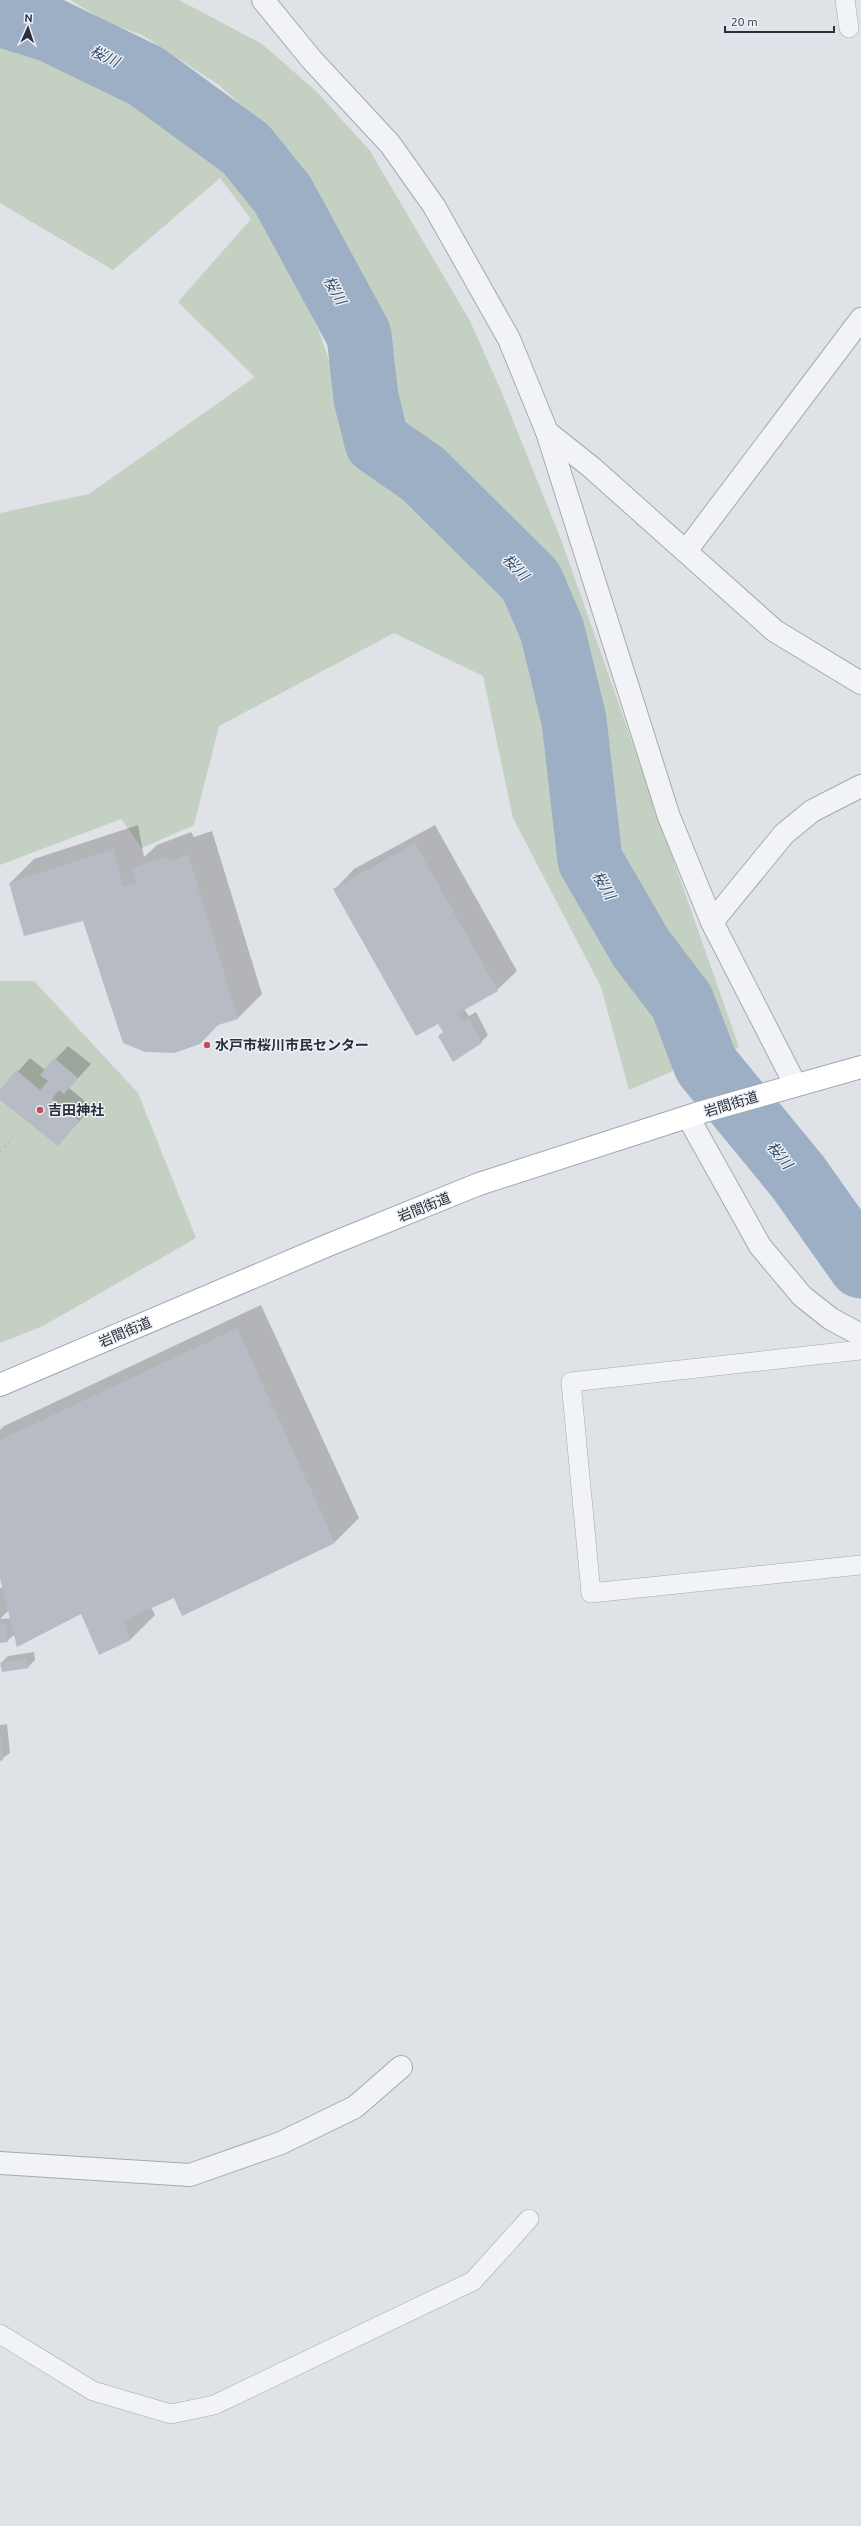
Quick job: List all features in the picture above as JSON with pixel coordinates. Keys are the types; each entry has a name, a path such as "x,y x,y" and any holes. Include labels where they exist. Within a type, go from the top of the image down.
{"main road":[{"name":"岩間街道","path":"0,1385 326,1246 480,1184 771,1091 861,1067"}],"street":[{"path":"263,0 312,60 390,144 434,206 509,339 547,432 669,817 712,922 794,1084"},
{"path":"686,551 861,319"},
{"path":"547,432 591,467 775,632 861,683"},
{"path":"712,922 784,834 812,811 861,786"},
{"path":"695,1115 760,1246 802,1296 831,1319 861,1335"},
{"path":"0,2163 190,2175 281,2143 355,2107 401,2067"}],"lane":[{"path":"845,0 849,28"},
{"path":"861,1350 571,1382 591,1593 861,1565"},
{"path":"0,2334 93,2391 171,2414 214,2405 473,2281 530,2219"}],"path":[{"path":"0,1152 12,1138"}],"green space":[{"path":"70,0 179,0 262,44 317,92 370,151 470,321 502,393 562,542 739,1047 728,1054 673,951 653,926 637,901 617,834 587,674 570,614 549,577 410,438 398,404 394,353 380,313 307,176 255,118 219,85 142,35 109,23"},
{"path":"0,34 53,55 112,86 221,170 252,203 273,234 318,329 336,380 345,433 370,472 425,501 508,595 537,658 550,711 558,793 567,854 621,970 661,1013 682,1067 629,1090 601,987 513,818 483,676 394,633 219,726 194,825 142,848 121,819 0,865 0,513 89,494 255,377 178,302 251,219 220,178 113,270 0,203"},
{"path":"0,981 34,981 138,1093 196,1238 43,1326 0,1343"}],"building":[{"path":"415,843 498,991 457,1014 462,1022 469,1018 482,1043 453,1062 438,1036 443,1032 438,1024 416,1036 333,889"},
{"path":"114,849 122,886 137,883 132,868 166,856 170,861 188,854 238,1019 218,1025 200,1044 174,1053 145,1052 123,1043 83,921 24,936 9,883"},
{"name":"吉田神社","path":"54,1058 78,1078 64,1094 59,1090 52,1099 79,1121 58,1146 0,1100 0,1090 16,1070 40,1090 48,1081 40,1075"},
{"path":"237,1328 335,1543 182,1616 174,1598 123,1621 131,1640 99,1655 81,1614 17,1647 0,1578 0,1440"},
{"path":"6,1624 8,1642 0,1643 0,1625"},
{"path":"27,1659 29,1668 2,1672 0,1663"},
{"path":"0,1736 3,1760 0,1761"}],"waterway":[{"name":"桜川","path":"0,14 51,30 146,76 246,149 283,195 359,335 366,398 377,442 423,474 531,581 552,630 574,720 590,860 641,948 682,1002 706,1065 798,1177 861,1266"}],"place":[{"name":"水戸市桜川市民センター","path":"207,1045"},
{"name":"吉田神社","path":"40,1110"}]}
